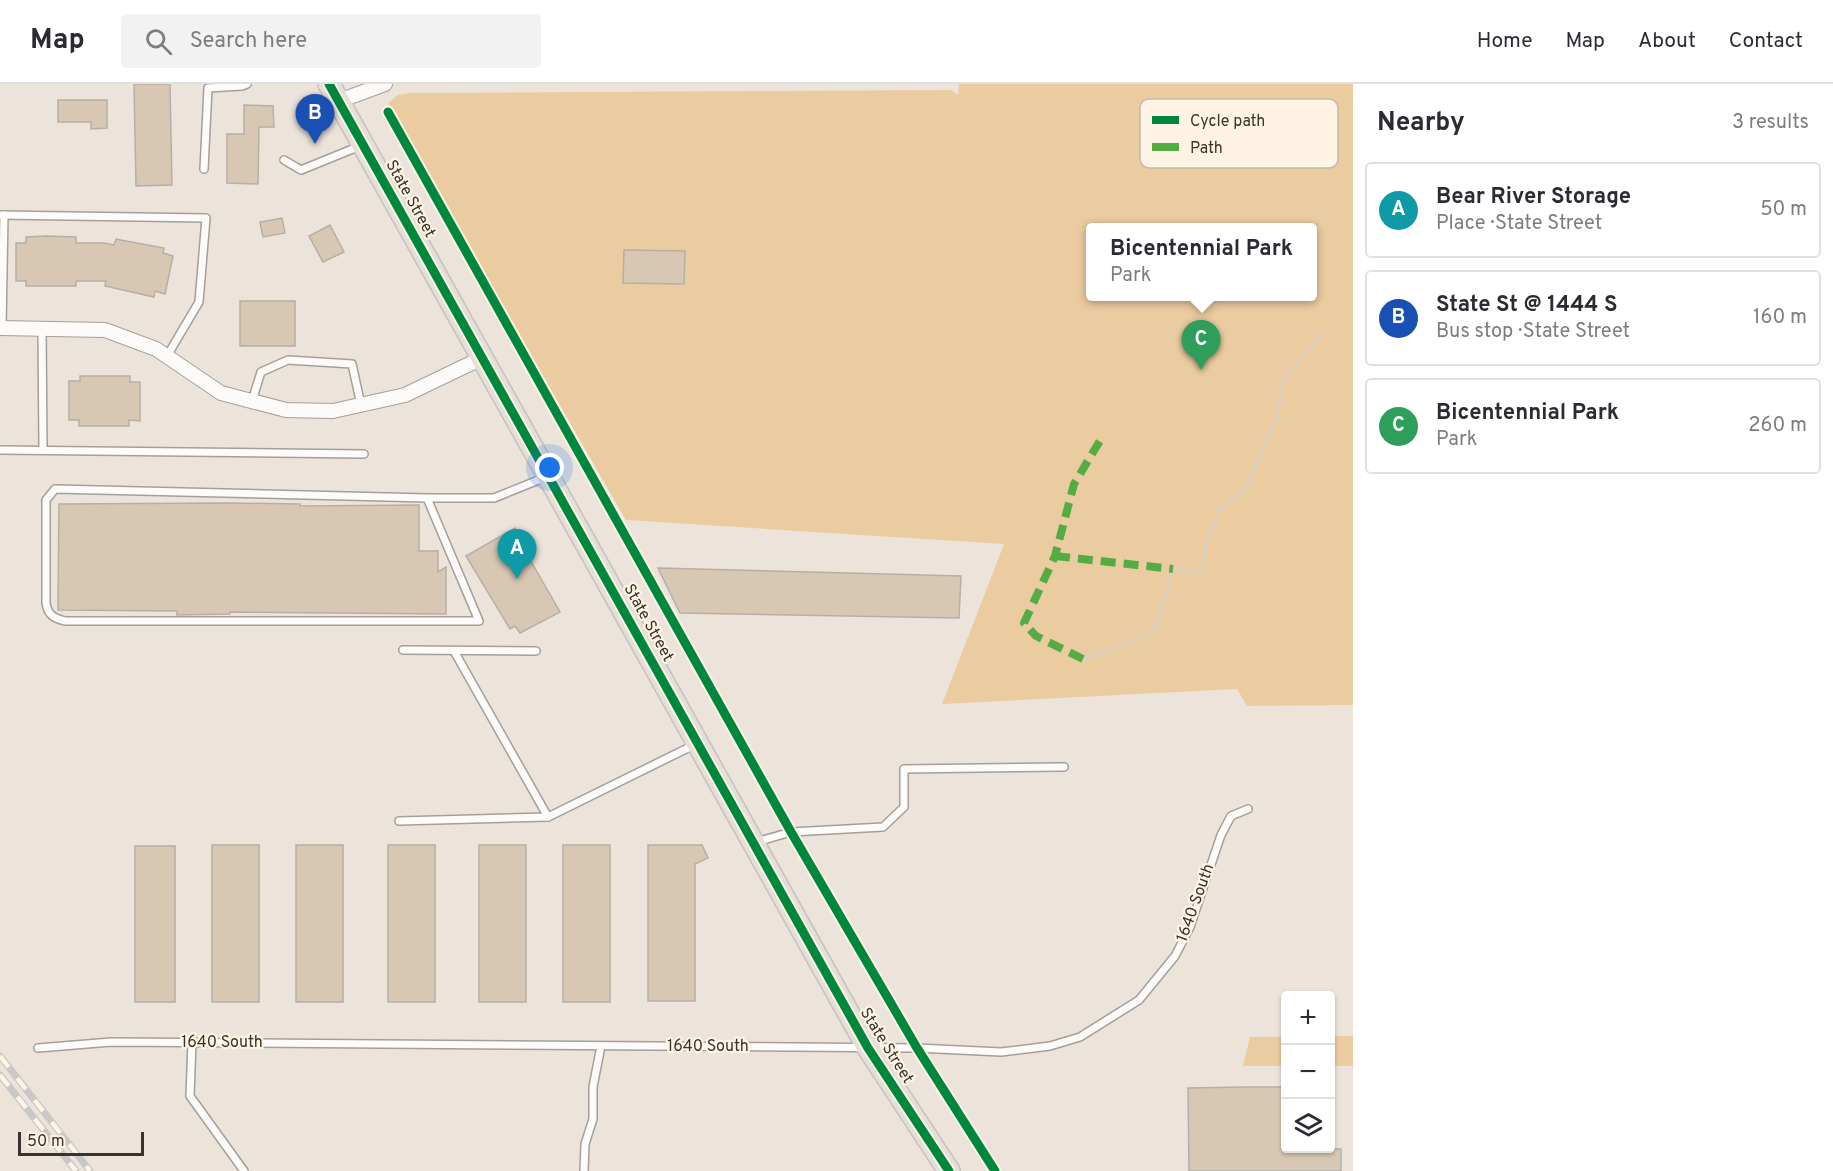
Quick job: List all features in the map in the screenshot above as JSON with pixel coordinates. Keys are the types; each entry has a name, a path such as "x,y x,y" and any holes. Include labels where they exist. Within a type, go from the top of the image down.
{"main road":[{"name":"State Street","path":"334,92 868,1048 949,1171"}],"street":[{"path":"334,92 385,84"},
{"path":"1,328 105,330 156,349 221,393 286,410 333,411 405,395 482,358"}],"lane":[{"path":"204,169 208,87 247,84"},
{"path":"284,160 301,170 363,145"},
{"path":"1,328 2,215 206,218 199,302 167,356"},
{"path":"42,328 43,450"},
{"path":"252,401 261,372 288,360 352,364 361,405"},
{"path":"0,450 364,453"},
{"path":"427,498 479,621 65,621 55,619 48,613 46,603 46,500 55,489 494,498 548,476"},
{"path":"403,650 536,651"},
{"path":"454,651 548,817"},
{"path":"399,821 548,817 698,743"},
{"path":"754,843 791,832 883,826 904,807 904,769 1064,767"},
{"name":"1640 South","path":"38,1048 111,1042 192,1042 917,1048 1001,1052 1050,1046 1080,1038 1139,1000 1175,956 1190,927 1221,835 1231,816 1248,809"},
{"path":"192,1042 190,1096 244,1171"},
{"path":"584,1171 585,1144 593,1119 593,1087 601,1046"}],"path":[{"path":"1083,659 1122,646 1155,629 1173,569 1202,572 1206,544 1220,508 1245,490 1277,416 1284,376 1324,332"}],"shaded area":[{"path":"959,84 1353,84 1353,705 1247,706 1237,689 942,704 1004,544 626,520 389,109 389,102 398,95 412,93 951,90 958,95"},
{"path":"1335,1036 1353,1036 1353,1066 1335,1066"},
{"path":"1250,1037 1281,1037 1281,1066 1243,1066"}],"building":[{"path":"134,84 170,84 172,185 136,186"},
{"path":"58,100 107,100 107,128 91,129 91,122 58,122"},
{"path":"244,105 273,106 274,127 259,127 258,184 227,183 227,134 244,134"},
{"path":"282,218 285,233 263,237 260,222"},
{"path":"330,225 344,252 323,262 309,236"},
{"path":"26,237 76,237 76,243 114,245 116,239 164,248 163,253 173,256 165,294 155,291 154,297 105,286 106,281 76,281 76,286 26,286 26,281 16,281 16,243 26,243"},
{"path":"624,250 685,251 684,284 623,283"},
{"path":"240,301 295,301 295,346 240,346"},
{"path":"80,376 130,376 130,382 140,382 140,421 129,420 129,426 79,426 79,420 69,420 69,381 80,381"},
{"path":"59,504 300,504 300,506 419,505 419,551 438,551 438,572 446,567 446,614 230,612 230,614 177,615 177,611 58,610"},
{"path":"515,528 527,547 524,549 560,612 520,633 515,626 510,629 466,556"},
{"path":"658,568 961,576 959,618 680,613"},
{"path":"212,845 259,845 259,1002 212,1002"},
{"path":"296,845 343,845 343,1002 296,1002"},
{"path":"388,845 435,845 435,1002 388,1002"},
{"path":"479,845 526,845 526,1002 479,1002"},
{"path":"563,845 610,845 610,1002 563,1002"},
{"path":"648,845 702,845 708,858 695,864 695,1001 648,1001"},
{"path":"135,846 175,846 175,1002 135,1002"},
{"path":"1281,1087 1281,1153 1335,1153 1335,1149 1341,1149 1341,1171 1189,1171 1188,1088"}],"railway":[{"path":"0,1056 90,1171"},
{"path":"0,1075 76,1171"}],"marked path":[{"path":"1083,659 1036,636 1024,623 1055,556 1074,484 1101,439"},
{"path":"1055,556 1173,569"}],"cycle path":[{"path":"329,84 868,1048 949,1171"},
{"path":"388,112 791,832 917,1048 995,1171"}],"place":[{"name":"State St @ 1444 S","path":"315,144"},
{"name":"Bicentennial Park","path":"1201,370"},
{"name":"Bear River Storage","path":"517,579"}]}
